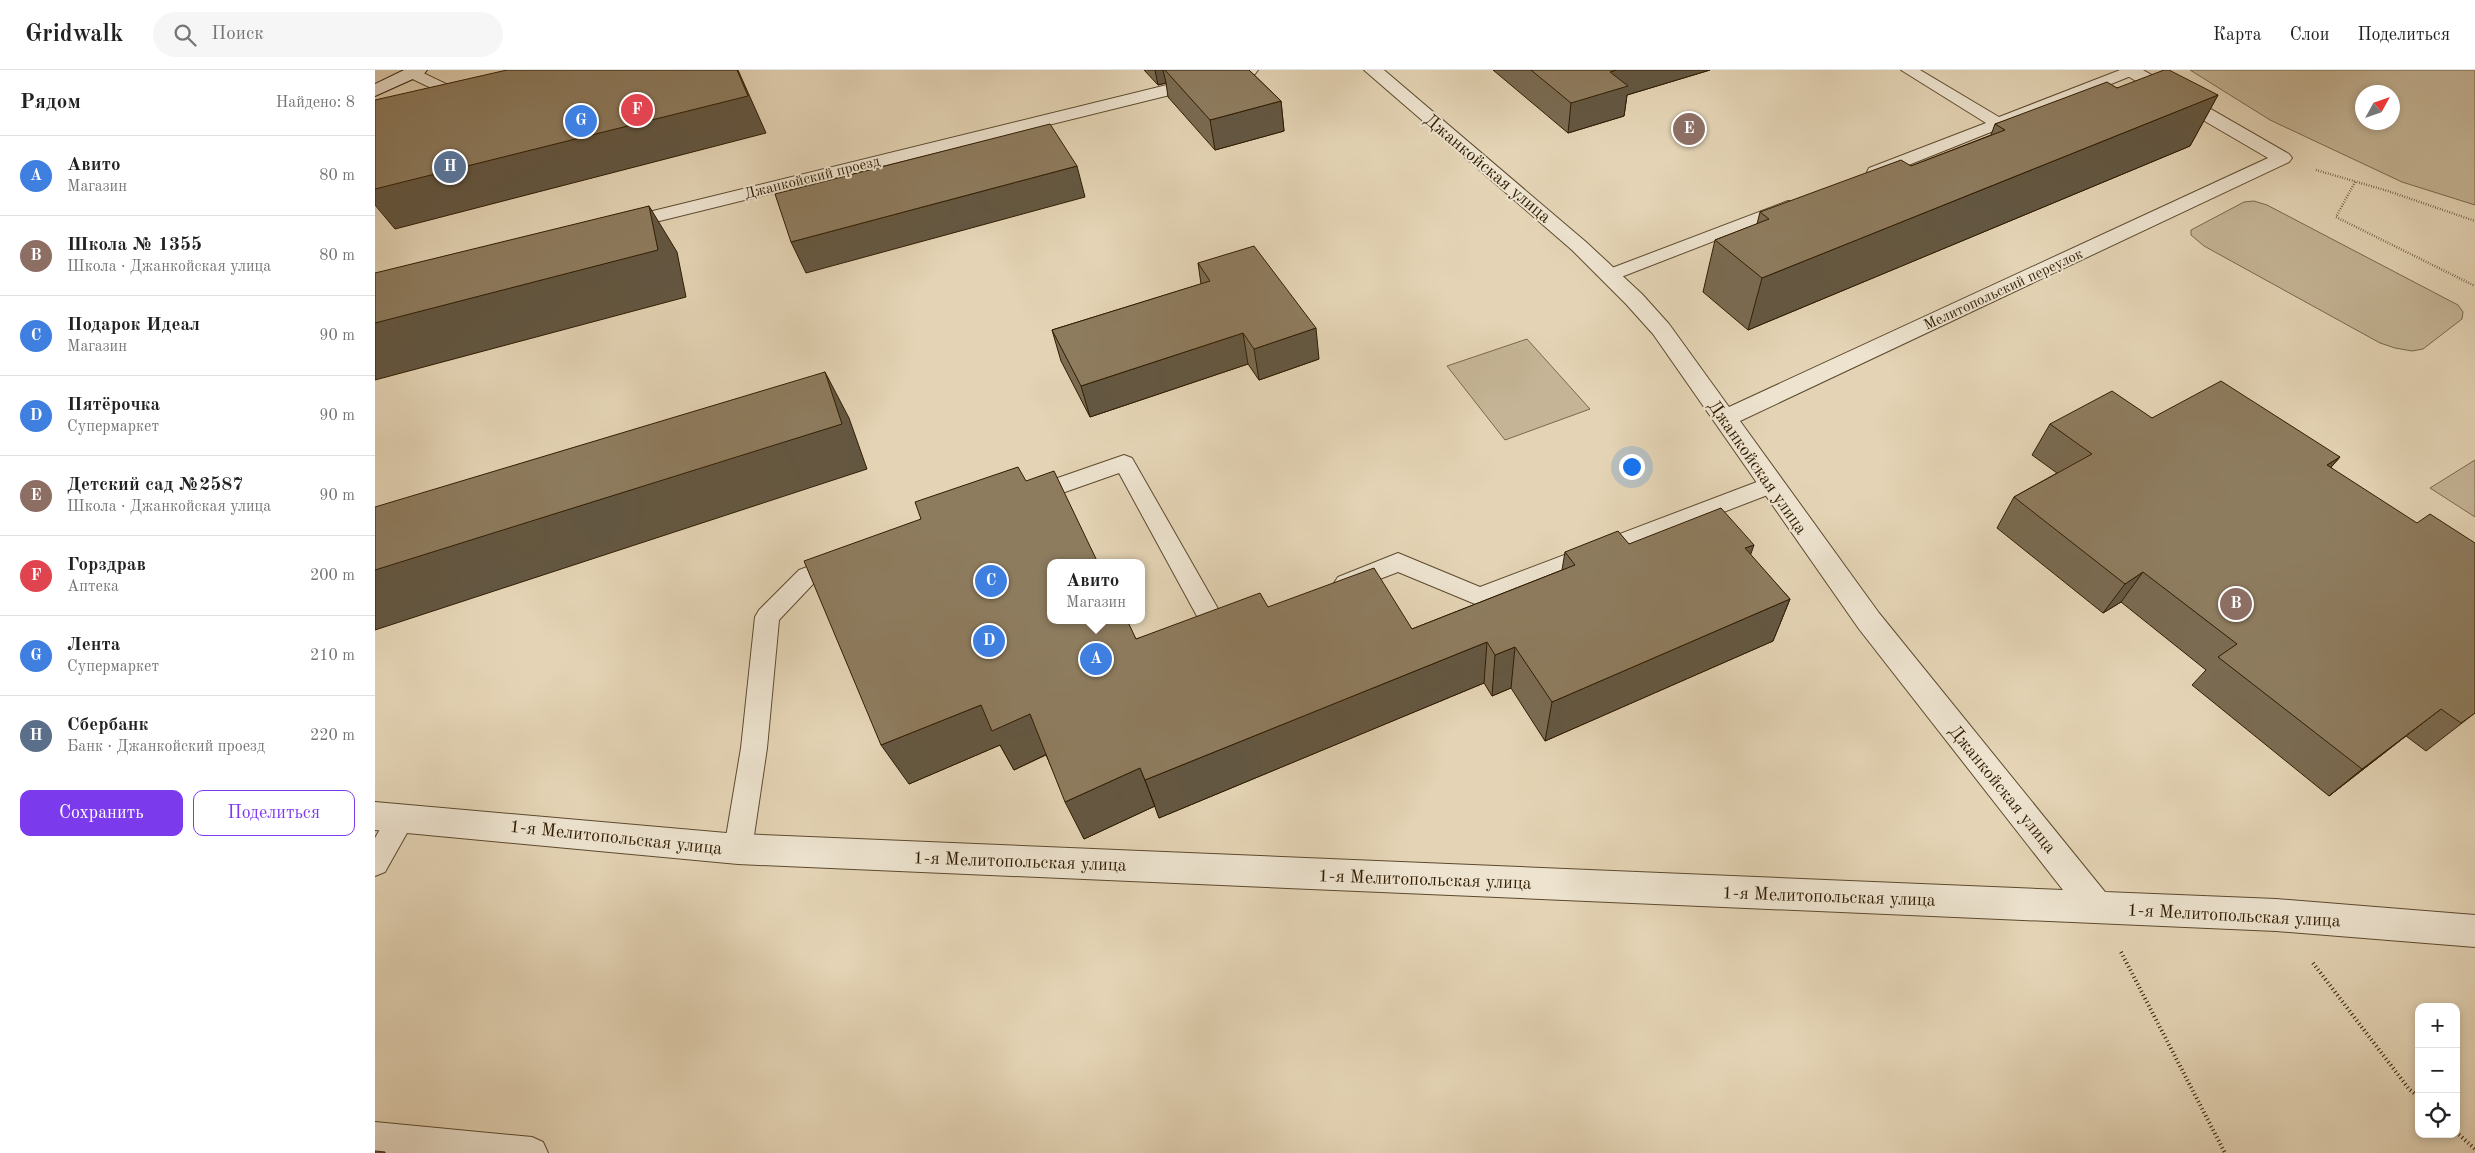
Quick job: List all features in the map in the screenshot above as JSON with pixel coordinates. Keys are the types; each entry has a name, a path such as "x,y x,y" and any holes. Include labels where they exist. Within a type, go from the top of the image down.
{"street":[{"name":"Джанкойский проезд","path":"606,228 1249,70"},
{"name":"Джанкойская улица","path":"1373,70 1579,246 1610,275 1661,329 1869,621 2097,908"},
{"path":"2131,70 2282,158"},
{"path":"375,91 414,71"},
{"name":"Мелитопольский переулок","path":"1724,419 2282,158"},
{"name":"1-я Мелитопольская улица","path":"389,816 737,849 2276,915 2475,931"}],"lane":[{"path":"1909,70 1999,124"},
{"path":"1860,178 2131,70"},
{"path":"414,71 471,102 481,99"},
{"path":"1610,275 1804,200"},
{"path":"1012,503 1124,463 1219,633 1246,622"},
{"path":"1326,590 1398,562 1480,597 1771,485"},
{"path":"737,849 754,748 767,616 807,576 863,556"},
{"path":"375,863 389,816"},
{"path":"375,1138 532,1153"}],"path":[{"path":"2282,158 2475,221"},
{"path":"2355,182 2336,217 2475,286"},
{"path":"2097,908 2225,1153"},
{"path":"2276,915 2409,1089 2415,1094"},
{"path":"2460,1136 2475,1149"}],"shaded area":[{"path":"2190,70 2475,70 2475,205 2402,182 2270,120"},
{"path":"2254,201 2267,205 2458,305 2463,312 2462,319 2423,349 2412,351 2395,348 2380,343 2204,246 2191,235 2191,230 2244,202"},
{"path":"1527,339 1590,409 1505,440 1447,366"},
{"path":"2475,460 2475,517 2430,488"}],"building":[{"path":"507,70 737,70 748,96 375,189 375,100"},
{"path":"1165,70 1249,70 1281,101 1210,120"},
{"path":"1531,70 1616,70 1610,72 1628,86 1571,103"},
{"path":"2164,70 2169,70 2218,95 1762,278 1715,240 1769,219 1760,212 1901,160 1911,166 2005,130 1995,124 2107,82 2117,88"},
{"path":"1050,124 1077,166 791,242 775,194"},
{"path":"649,206 658,250 375,323 375,273"},
{"path":"1254,246 1316,328 1254,349 1243,333 1081,386 1052,330 1210,281 1198,263"},
{"path":"825,372 842,424 375,570 375,507"},
{"path":"2221,381 2340,457 2327,465 2417,523 2430,514 2475,543 2475,713 2461,723 2441,709 2362,769 2218,657 2237,644 2143,572 2125,584 2014,497 2092,454 2050,424 2112,391 2152,418"},
{"path":"1018,467 1026,481 1054,471 1096,559 1047,559 1047,624 1129,624 1136,639 1260,593 1268,607 1374,568 1412,629 1575,565 1565,552 1618,531 1629,544 1721,508 1754,545 1745,548 1790,599 1552,702 1515,647 1495,655 1487,642 1145,780 1140,768 1065,802 1030,714 992,731 981,705 881,745 804,561 921,519 915,502"}],"place":[{"name":"Горздрав","path":"637,110"},
{"name":"Лента","path":"581,121"},
{"name":"Детский сад №2587","path":"1689,129"},
{"name":"Сбербанк","path":"450,167"},
{"name":"Подарок Идеал","path":"991,581"},
{"name":"Школа № 1355","path":"2236,604"},
{"name":"Пятёрочка","path":"989,641"},
{"name":"Авито","path":"1096,659"}]}
